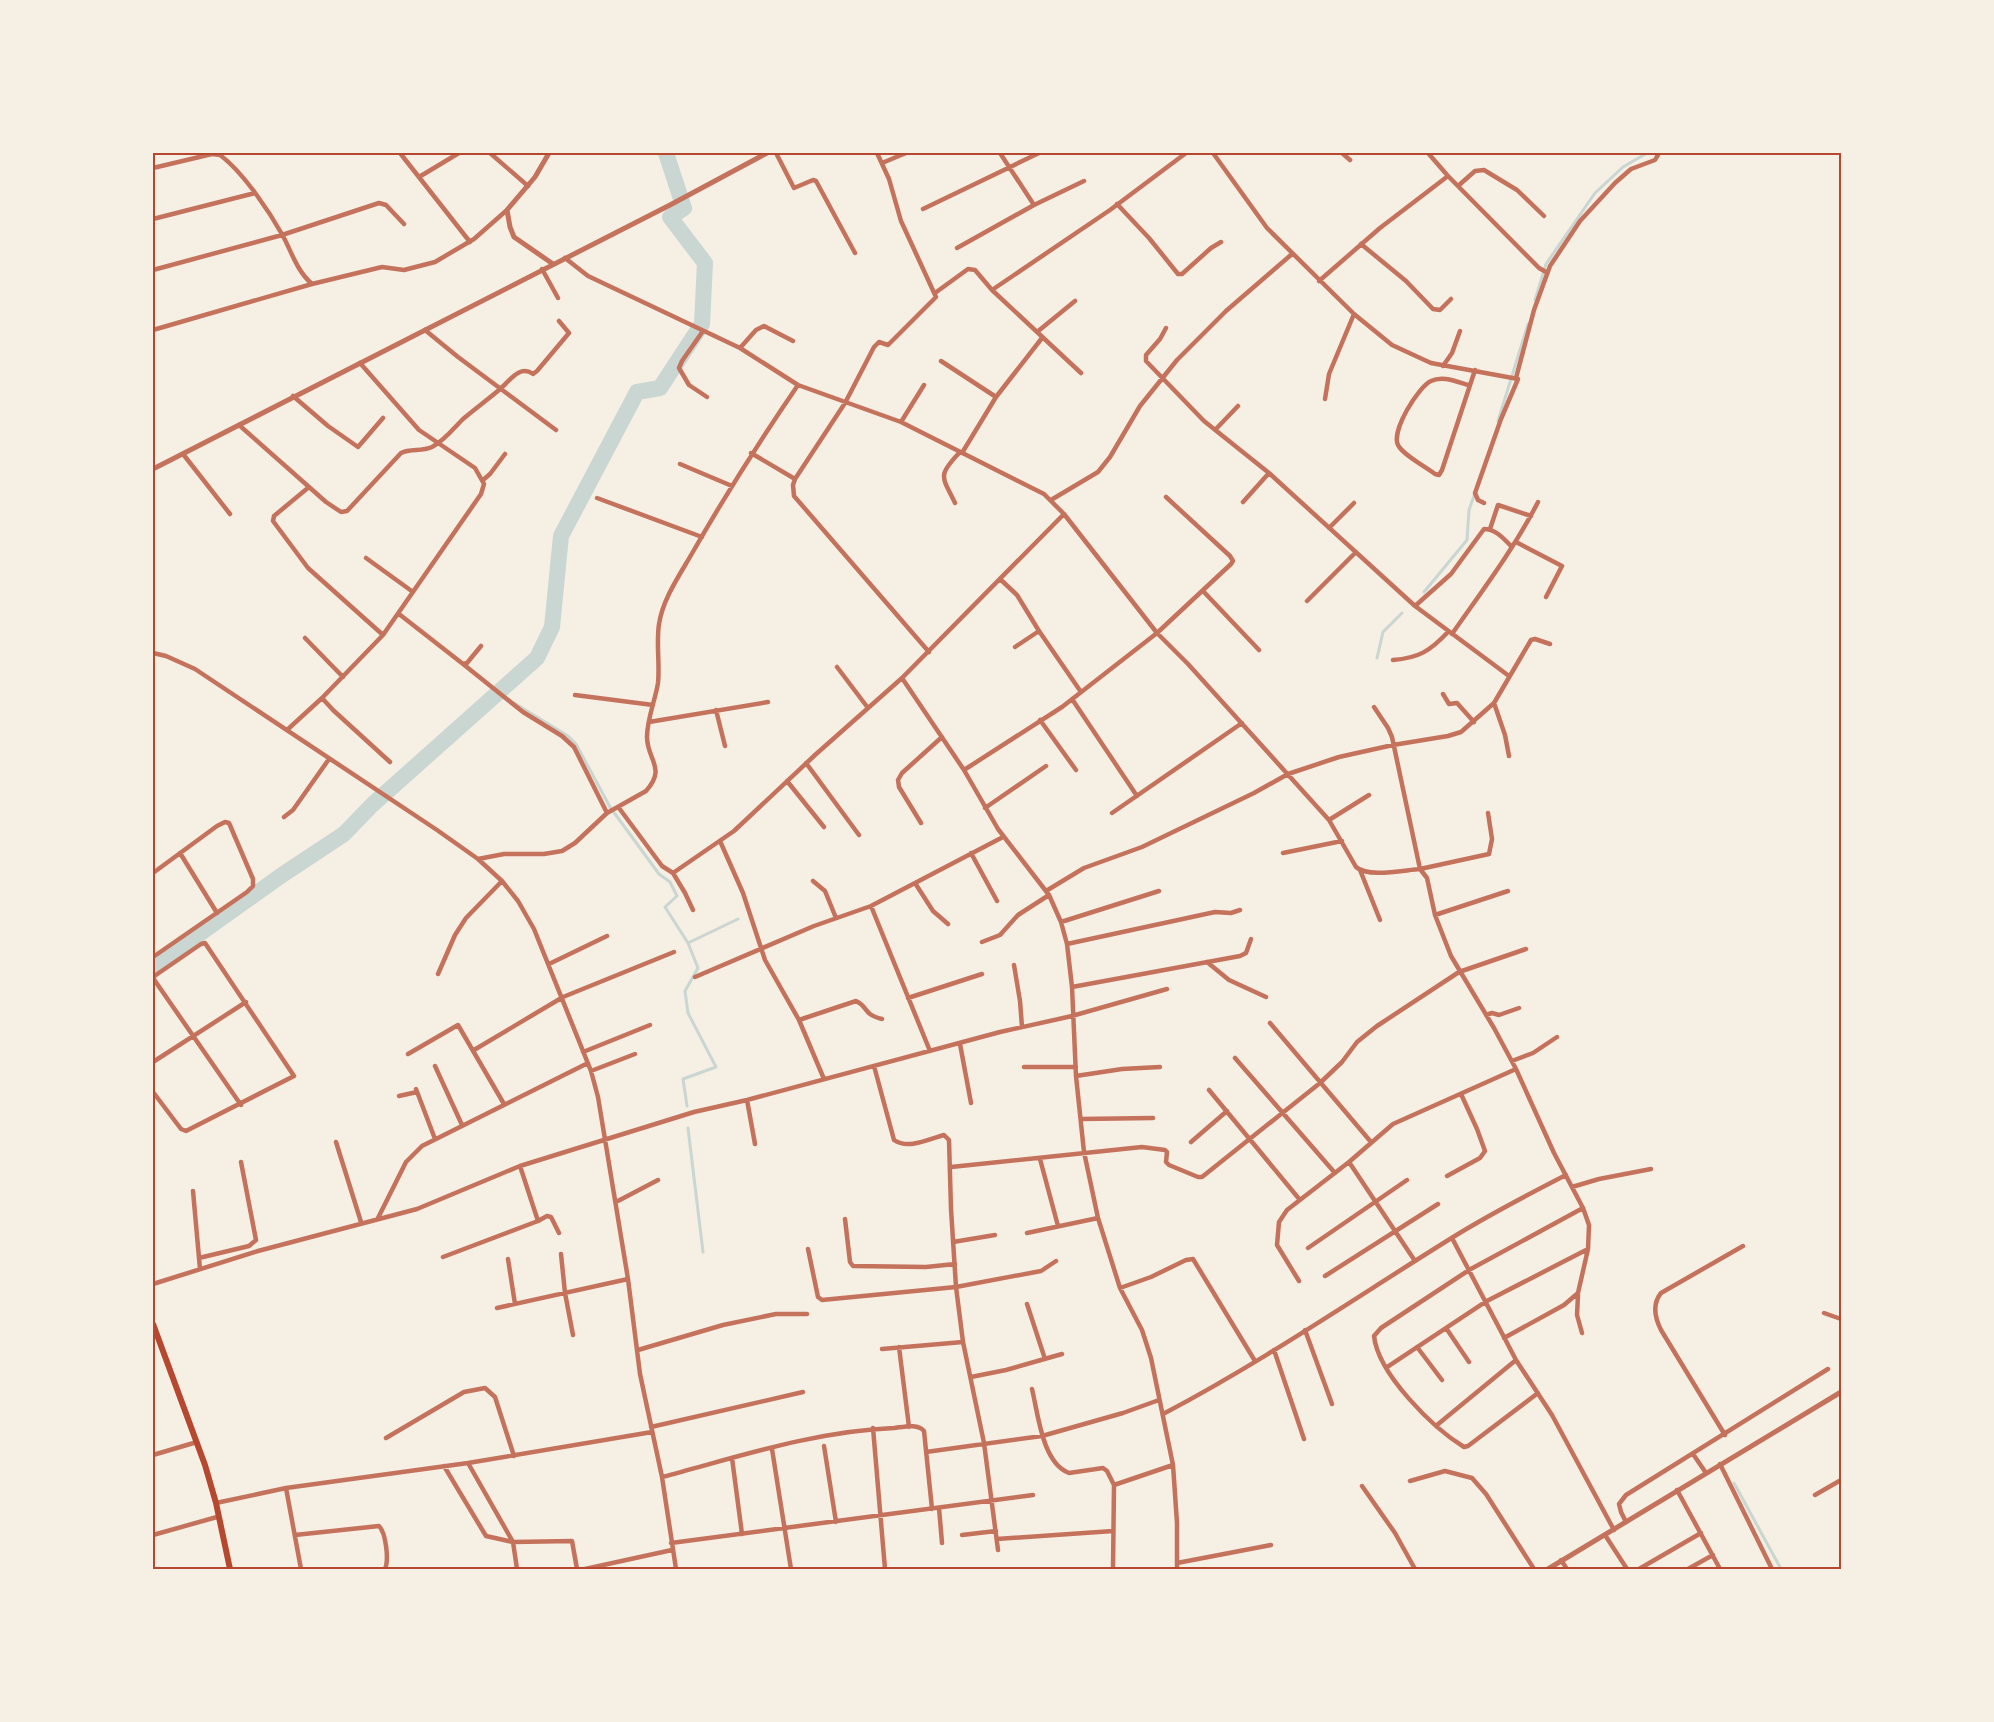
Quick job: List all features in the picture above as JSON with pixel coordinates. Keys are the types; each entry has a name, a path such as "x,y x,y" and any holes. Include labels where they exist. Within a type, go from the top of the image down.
{"main road":[{"path":"153,1324 155,1340 197,1442 216,1503 217,1517 230,1569"}],"street":[{"path":"400,153 470,242"},
{"path":"419,177 459,153"},
{"path":"490,153 528,186"},
{"path":"153,330 312,284 382,267 404,270 442,259 470,242 507,210 528,186 549,153"},
{"path":"153,469 670,205 767,153"},
{"path":"776,153 794,188 813,180 816,181 855,253"},
{"path":"877,153 889,179 901,221 935,293 935,300 889,344 879,342 874,347 845,404 795,479 794,496 929,652"},
{"path":"882,163 906,153"},
{"path":"1000,153 1034,205"},
{"path":"923,209 1039,153"},
{"path":"992,290 1117,204 1186,153"},
{"path":"1213,153 1262,221 1292,254 1354,314 1392,345 1443,366 1515,378"},
{"path":"1342,153 1350,160"},
{"path":"1428,153 1539,268 1546,272"},
{"path":"1484,503 1478,500 1475,493 1518,379 1515,378 1523,346 1546,272 1580,221 1615,183 1631,169 1655,160 1659,153"},
{"path":"153,168 216,154 224,158 255,193 282,235 299,269 312,284"},
{"path":"1458,186 1475,171 1484,170 1517,190 1544,216"},
{"path":"1319,281 1361,244 1448,176"},
{"path":"957,248 1034,205 1084,181"},
{"path":"153,219 255,193"},
{"path":"153,270 282,235 379,203 386,205 404,224"},
{"path":"1117,204 1178,274 1182,274 1221,242"},
{"path":"507,210 513,236 552,264"},
{"path":"1361,244 1406,281 1433,309 1440,310 1451,299"},
{"path":"1051,500 1089,479 1105,464 1134,415 1162,378 1226,311 1292,254"},
{"path":"565,258 588,276 740,348 798,385 845,404 901,422 1036,489 1051,500 1157,633 1188,664 1329,820 1353,863 1360,870 1380,920"},
{"path":"935,293 970,268 975,270 992,290 1081,373"},
{"path":"542,269 558,298"},
{"path":"1037,332 1075,302"},
{"path":"1325,399 1329,374 1354,314"},
{"path":"239,425 309,487 341,512 347,511 401,453 406,450 423,450 437,443 511,377 524,370 533,374 537,371 569,333 559,321"},
{"path":"740,348 756,330 764,326 793,341"},
{"path":"1166,328 1145,357 1162,378 1215,430 1269,473 1415,606 1509,676"},
{"path":"425,330 556,430"},
{"path":"702,331 679,368 689,385 707,397"},
{"path":"1443,366 1452,353 1460,331"},
{"path":"956,503 944,480 943,474 946,466 961,452 996,397 1042,338"},
{"path":"941,361 996,397"},
{"path":"287,730 322,698 383,635 482,494 483,480 475,468 419,430 360,363"},
{"path":"1468,385 1442,378 1431,381 1418,394 1400,424 1396,439 1401,449 1435,474 1439,475 1442,470 1468,385 1475,370"},
{"path":"478,859 504,854 544,854 562,851 575,843 608,813 646,791 654,778 656,768 646,737 659,670 659,623 663,609 676,581 751,453 798,385"},
{"path":"901,422 924,385"},
{"path":"293,396 328,426 358,447 383,418"},
{"path":"1215,430 1238,406"},
{"path":"751,453 795,479"},
{"path":"183,454 230,514"},
{"path":"483,480 505,454"},
{"path":"680,464 732,486"},
{"path":"1242,502 1269,473"},
{"path":"309,487 274,516 273,521 308,568 383,635"},
{"path":"964,770 1072,699 1157,633 1232,564 1233,561 1166,497"},
{"path":"597,498 702,537"},
{"path":"1392,660 1416,657 1427,652 1450,633 1516,542 1538,502"},
{"path":"1329,528 1354,503"},
{"path":"1490,529 1498,505 1531,516"},
{"path":"673,873 720,842 747,820 806,763 902,678 1064,514"},
{"path":"1490,529 1512,547"},
{"path":"1415,606 1451,574 1481,531 1490,529"},
{"path":"1516,542 1562,567 1546,597"},
{"path":"1307,601 1356,552"},
{"path":"366,558 413,592"},
{"path":"1000,579 1017,595 1081,692"},
{"path":"1203,591 1259,650"},
{"path":"399,614 501,696 534,720 562,736 574,747 608,813"},
{"path":"1015,647 1039,631"},
{"path":"305,638 343,677"},
{"path":"982,942 1000,935 1018,915 1084,868 1142,847 1288,774 1339,757 1461,732 1494,703 1531,640 1535,639 1550,644"},
{"path":"463,664 467,663 481,646"},
{"path":"153,653 166,656 195,669 478,859 502,881 525,911 563,997 591,1071 616,1202 640,1374 662,1477 676,1569"},
{"path":"837,667 868,708"},
{"path":"902,678 964,770 1003,837 1047,893 1061,922 1067,944 1072,987 1076,1076 1084,1152 1098,1218 1120,1288 1142,1330 1151,1358 1173,1465 1177,1566 1271,1545"},
{"path":"1443,694 1449,704 1457,703 1474,722"},
{"path":"575,695 653,705"},
{"path":"322,698 390,762"},
{"path":"1072,699 1137,796"},
{"path":"649,722 768,702"},
{"path":"1494,703 1505,735 1509,756"},
{"path":"1374,707 1388,728 1420,869 1427,878 1436,915 1447,946 1459,972 1512,1061 1589,1225 1588,1249 1578,1293 1577,1315 1582,1333"},
{"path":"716,710 725,746"},
{"path":"1040,720 1076,770"},
{"path":"1112,813 1242,723"},
{"path":"921,824 899,787 898,778 942,737"},
{"path":"284,817 293,810 329,759"},
{"path":"806,763 859,835"},
{"path":"985,808 1046,766"},
{"path":"788,781 824,826"},
{"path":"1329,820 1369,795"},
{"path":"618,808 662,866 673,873 686,893 693,910"},
{"path":"1360,870 1372,873 1420,869 1489,854 1492,838 1488,813"},
{"path":"153,873 225,822 229,824 253,879 253,886 247,892 153,957"},
{"path":"695,977 761,948 871,906 1003,837"},
{"path":"1283,853 1342,841"},
{"path":"720,842 743,893 770,970 799,1020 824,1079"},
{"path":"180,853 217,913"},
{"path":"971,853 997,901"},
{"path":"438,974 454,935 466,918 502,881"},
{"path":"813,881 825,891 836,918"},
{"path":"915,883 933,911 948,924"},
{"path":"1061,922 1159,891"},
{"path":"1436,915 1508,891"},
{"path":"871,906 930,1051"},
{"path":"1067,944 1215,912 1231,913 1240,910"},
{"path":"549,964 607,936"},
{"path":"1072,987 1245,954 1251,939"},
{"path":"153,1092 184,1131 241,1105 294,1076 204,943 153,978 241,1105"},
{"path":"951,1167 1142,1147 1164,1150 1167,1152 1165,1160 1167,1164 1201,1178 1320,1083 1342,1062 1357,1042 1371,1031 1459,972 1526,949"},
{"path":"474,1050 563,997 674,952"},
{"path":"1207,962 1228,980 1266,997"},
{"path":"1014,965 1022,1027"},
{"path":"908,998 982,974"},
{"path":"153,1284 361,1222 434,1203 520,1166 694,1112 1072,1016 1167,989"},
{"path":"799,1020 856,1001 860,1002 870,1016 882,1019"},
{"path":"153,1062 246,1002"},
{"path":"1486,1015 1492,1013 1499,1015 1519,1008"},
{"path":"1270,1023 1371,1142"},
{"path":"408,1054 457,1025 474,1050 504,1104"},
{"path":"584,1052 650,1025"},
{"path":"1512,1061 1533,1053 1557,1037"},
{"path":"960,1044 971,1103"},
{"path":"591,1071 635,1054"},
{"path":"1236,1058 1335,1173"},
{"path":"378,1218 409,1157 422,1146 588,1063"},
{"path":"435,1066 462,1125"},
{"path":"874,1066 894,1140 901,1145 946,1135 949,1140 956,1287 963,1342 984,1443 998,1550"},
{"path":"1024,1067 1076,1067"},
{"path":"1076,1076 1122,1069 1160,1067"},
{"path":"1299,1281 1278,1249 1277,1230 1282,1215 1393,1124 1516,1069"},
{"path":"1209,1090 1300,1200"},
{"path":"399,1096 417,1091 435,1139"},
{"path":"1447,1176 1480,1158 1485,1151 1461,1094"},
{"path":"747,1100 754,1144"},
{"path":"1191,1142 1227,1111"},
{"path":"1081,1119 1153,1118"},
{"path":"336,1142 361,1222"},
{"path":"1040,1159 1058,1226"},
{"path":"199,1258 254,1244 256,1240 241,1162"},
{"path":"1349,1162 1415,1261"},
{"path":"520,1166 538,1221"},
{"path":"1572,1187 1599,1179 1651,1169"},
{"path":"1163,1413 1202,1393 1274,1350 1452,1238 1566,1175"},
{"path":"616,1202 658,1180"},
{"path":"1308,1248 1407,1180"},
{"path":"193,1191 200,1269"},
{"path":"1325,1276 1438,1204"},
{"path":"1538,1393 1466,1447 1460,1445 1402,1392 1374,1340 1376,1332 1468,1270 1583,1208"},
{"path":"442,1257 547,1216 551,1217 560,1233"},
{"path":"1027,1233 1098,1218"},
{"path":"845,1219 850,1262 853,1266 926,1267 955,1264"},
{"path":"954,1242 994,1235"},
{"path":"1452,1238 1516,1360 1552,1415 1614,1530"},
{"path":"1725,1435 1659,1326 1655,1305 1661,1293 1743,1246"},
{"path":"808,1248 818,1297 821,1300 956,1287 1041,1271 1056,1261"},
{"path":"1387,1367 1485,1302 1588,1249"},
{"path":"561,1254 573,1335"},
{"path":"508,1259 515,1304"},
{"path":"1120,1288 1193,1259 1256,1360"},
{"path":"497,1308 628,1279"},
{"path":"1504,1338 1569,1302 1578,1293"},
{"path":"1027,1304 1045,1359"},
{"path":"1824,1313 1841,1319"},
{"path":"638,1350 723,1325 776,1314 807,1314"},
{"path":"1446,1328 1469,1362"},
{"path":"1305,1330 1332,1404"},
{"path":"882,1349 963,1342"},
{"path":"899,1347 909,1427"},
{"path":"1417,1347 1442,1380"},
{"path":"1274,1350 1304,1439"},
{"path":"970,1377 1062,1354"},
{"path":"1437,1425 1516,1360"},
{"path":"1626,1522 1620,1512 1619,1504 1626,1495 1828,1369"},
{"path":"386,1438 464,1392 484,1388 495,1397 513,1456"},
{"path":"1032,1389 1042,1436 1050,1455 1064,1471 1075,1473 1103,1468 1114,1485 1113,1569"},
{"path":"216,1503 286,1488 513,1456 651,1430 803,1392"},
{"path":"1548,1569 1841,1392"},
{"path":"926,1452 1042,1436 1124,1413 1159,1400"},
{"path":"662,1477 824,1436 873,1428 920,1426 923,1429 932,1509"},
{"path":"873,1428 885,1569"},
{"path":"153,1455 197,1442"},
{"path":"824,1446 836,1522"},
{"path":"772,1449 791,1569"},
{"path":"1693,1454 1706,1473"},
{"path":"732,1458 742,1534"},
{"path":"468,1463 513,1542 517,1569"},
{"path":"1720,1464 1772,1569"},
{"path":"1114,1485 1173,1465"},
{"path":"444,1466 486,1536 513,1542 572,1541 578,1569"},
{"path":"1410,1481 1445,1471 1472,1478 1486,1494 1534,1569"},
{"path":"1815,1495 1841,1480"},
{"path":"1362,1486 1395,1533 1415,1569"},
{"path":"286,1488 301,1569"},
{"path":"1677,1490 1720,1569"},
{"path":"671,1543 1033,1496"},
{"path":"939,1508 942,1543"},
{"path":"153,1535 217,1517"},
{"path":"295,1535 380,1527 383,1530 387,1564 385,1569"},
{"path":"962,1536 996,1531"},
{"path":"997,1539 1113,1532"},
{"path":"1639,1569 1701,1533"},
{"path":"1605,1535 1626,1569"},
{"path":"585,1569 672,1550"},
{"path":"1688,1569 1713,1555"},
{"path":"1562,1560 1567,1569"}],"waterway":[{"path":"153,967 344,834 372,805 537,658 552,627 561,536 637,392 660,388 702,324 705,263 670,217 684,208 666,153"},
{"path":"1535,300 1546,264 1595,193 1623,167 1647,153"},
{"path":"1498,421 1528,324"},
{"path":"1424,592 1467,540 1469,510 1475,493"},
{"path":"1377,658 1383,632 1402,613"},
{"path":"514,703 568,736 576,744 610,807 659,874 670,882 677,896 665,907 688,943 698,968 685,991 688,1013 716,1067 683,1079 687,1106"},
{"path":"688,943 738,919"},
{"path":"688,1128 703,1252"},
{"path":"1734,1483 1781,1569"}]}
